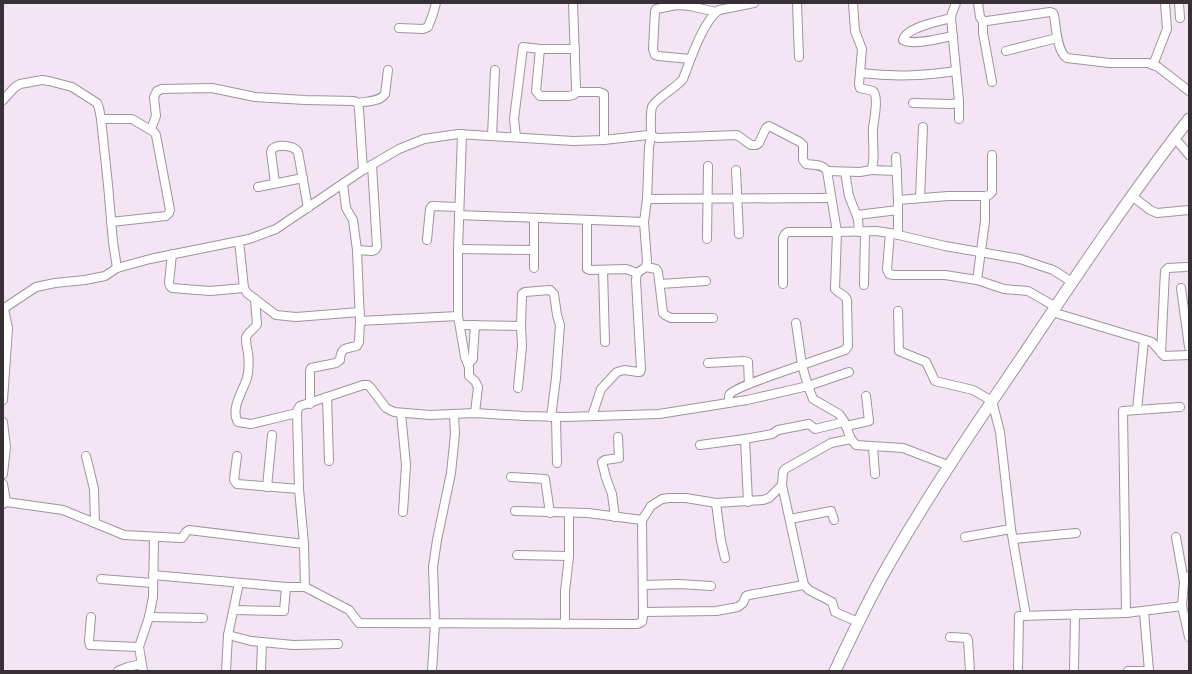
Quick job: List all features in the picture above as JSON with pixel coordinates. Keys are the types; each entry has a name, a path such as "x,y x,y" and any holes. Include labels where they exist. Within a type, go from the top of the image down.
{"highway":[{"path":"835,671 858,622 890,563 950,466 1028,353 1072,282 1176,141 1189,119"},
{"path":"1176,141 1189,129"},
{"path":"1055,310 1094,259 1134,198"},
{"path":"842,671 869,612 896,563 993,405"}],"street":[{"path":"399,28 424,29 428,27 436,3"},
{"path":"573,3 577,92"},
{"path":"592,416 601,389 617,372 624,370 638,372 641,369 636,284 638,274 646,267 647,261 644,222 647,199 649,147 653,105 657,99 679,84 683,79 698,40 716,12 722,9 754,3"},
{"path":"797,3 799,57"},
{"path":"853,3 855,30 862,49 859,84 860,88 873,91 876,97 872,134 873,164 871,170"},
{"path":"956,3 951,18 959,101 959,118"},
{"path":"978,3 980,17 983,21 983,33 992,82"},
{"path":"1153,65 1167,29 1165,3"},
{"path":"1179,3 1180,18"},
{"path":"690,59 655,55 653,49 656,9 692,5 716,12"},
{"path":"983,21 1050,12 1053,13 1057,38 1063,56 1067,58 1109,62 1143,62 1161,69 1189,91"},
{"path":"951,18 924,25 905,35 903,40 916,42 953,36"},
{"path":"1006,51 1057,38"},
{"path":"516,137 514,119 523,47 540,49 575,49"},
{"path":"540,49 536,91 538,94 540,96 569,96 577,92 600,92 604,94 604,140"},
{"path":"151,129 156,113 154,96 157,91 162,89 218,89 255,97 305,100 350,100 358,103 379,100 383,97 385,94 388,70"},
{"path":"492,136 495,70"},
{"path":"860,73 885,76 923,76 956,72"},
{"path":"3,100 15,87 20,84 42,80 72,87 97,103 101,119 117,268"},
{"path":"913,103 952,104 959,101"},
{"path":"358,103 363,170"},
{"path":"101,119 132,119 151,129 156,135 168,202 169,213 166,216 112,222"},
{"path":"3,400 8,328 3,309 36,287 105,276 117,268 172,254 249,239 276,229 363,170 399,149 424,139 462,134 573,141 650,136 658,138 676,138 737,135 751,145 756,145 759,143 766,128 769,126 803,145 804,162 806,164 822,166 827,171 837,232 835,289 837,292 846,297 847,300 848,346 845,350 749,384 730,393 729,403"},
{"path":"920,198 923,127"},
{"path":"462,134 458,249 458,316 469,376 478,387 475,413"},
{"path":"1176,141 1189,155"},
{"path":"275,183 271,152 272,148 275,146 292,147 296,149 308,208"},
{"path":"898,200 948,196 989,195 992,192 992,155"},
{"path":"896,157 898,210 887,269 889,274 945,275 977,280 1004,290 1028,291 1055,310 1152,342 1164,356 1189,355"},
{"path":"357,250 372,251 377,247 372,165"},
{"path":"707,239 708,166"},
{"path":"736,170 739,234"},
{"path":"827,171 897,171"},
{"path":"845,172 849,196 858,215 862,232 864,285"},
{"path":"258,187 303,178"},
{"path":"310,404 311,368 336,363 340,360 343,349 357,346 359,342 360,312 357,250 353,220 346,208 343,184"},
{"path":"977,280 985,222 985,196"},
{"path":"647,199 831,198"},
{"path":"1134,198 1150,210 1157,213 1189,210"},
{"path":"427,240 430,209 432,206 459,211 534,218 644,222"},
{"path":"858,215 898,210"},
{"path":"534,218 534,268"},
{"path":"587,220 587,269 626,269 638,274"},
{"path":"783,284 783,238 788,232 862,232 894,234 945,246 1020,258 1053,270 1072,282"},
{"path":"239,241 244,288 247,293 276,315 290,317 360,312"},
{"path":"458,249 534,250"},
{"path":"172,254 169,283 172,288 210,291 244,288"},
{"path":"646,267 656,269 660,284 663,313 665,315 671,318 713,318"},
{"path":"1161,353 1166,271 1168,268 1186,267"},
{"path":"603,270 604,342"},
{"path":"660,284 706,281"},
{"path":"1181,288 1189,347"},
{"path":"518,388 522,346 522,294 525,292 550,290 552,292 560,325 553,416 557,463"},
{"path":"255,299 257,324 246,338 248,372 235,410 238,422 251,424 297,413"},
{"path":"898,311 899,351 926,362 935,381 973,390 993,405 1000,432 1011,529 1026,616"},
{"path":"360,321 458,316"},
{"path":"796,323 802,365 813,399 839,414 851,439 856,445 903,448 950,466"},
{"path":"460,325 521,326"},
{"path":"468,364 473,359 474,355 474,325"},
{"path":"1137,410 1144,340"},
{"path":"708,363 748,362 749,384"},
{"path":"305,587 304,544 299,489 297,413 300,406 310,404 356,386 368,385 386,408 402,413 454,415 475,413 553,416 659,414 729,403 808,386 849,372"},
{"path":"700,445 772,434 778,430 802,425 810,424 812,428 815,429 869,421 866,396"},
{"path":"327,397 328,461"},
{"path":"1126,613 1124,411 1180,407"},
{"path":"402,413 406,464 403,512"},
{"path":"432,671 435,624 433,567 451,473 455,434 454,415"},
{"path":"3,422 6,447 3,474"},
{"path":"267,487 272,435"},
{"path":"615,517 612,494 602,462 605,460 619,458 618,437"},
{"path":"745,439 748,502"},
{"path":"851,439 831,443 785,469 783,472 782,485 804,585 809,590 832,602 835,612 858,622"},
{"path":"873,447 875,474"},
{"path":"86,456 94,489 95,523"},
{"path":"237,456 235,482 237,484 299,489"},
{"path":"511,477 545,479 550,513"},
{"path":"3,484 4,503 63,510 124,535 182,538 188,530 304,544"},
{"path":"101,578 153,579 305,587 349,610 359,624 637,624 642,622 643,612 642,520 651,506 672,497 716,503 748,502 769,498 782,485"},
{"path":"716,503 721,541 725,558"},
{"path":"515,511 588,513 642,520"},
{"path":"790,519 831,511 834,520"},
{"path":"565,624 565,591 569,556 569,513"},
{"path":"965,537 1011,529"},
{"path":"1013,539 1076,533"},
{"path":"118,671 128,667 142,667 139,646 149,617 152,597 154,537"},
{"path":"1176,537 1186,579 1182,606 1189,637"},
{"path":"517,555 569,556"},
{"path":"226,671 228,635 239,583"},
{"path":"642,585 679,584 711,586"},
{"path":"643,612 716,611 738,607 743,603 746,596 804,585"},
{"path":"234,610 284,611 286,587"},
{"path":"1018,671 1019,616 1144,612 1182,606"},
{"path":"1128,671 1149,671 1144,612"},
{"path":"1074,671 1075,614"},
{"path":"91,617 90,645 139,646"},
{"path":"149,617 203,618"},
{"path":"228,635 262,642 293,645 338,644"},
{"path":"950,637 967,638 970,671"},
{"path":"261,671 262,642"}]}
